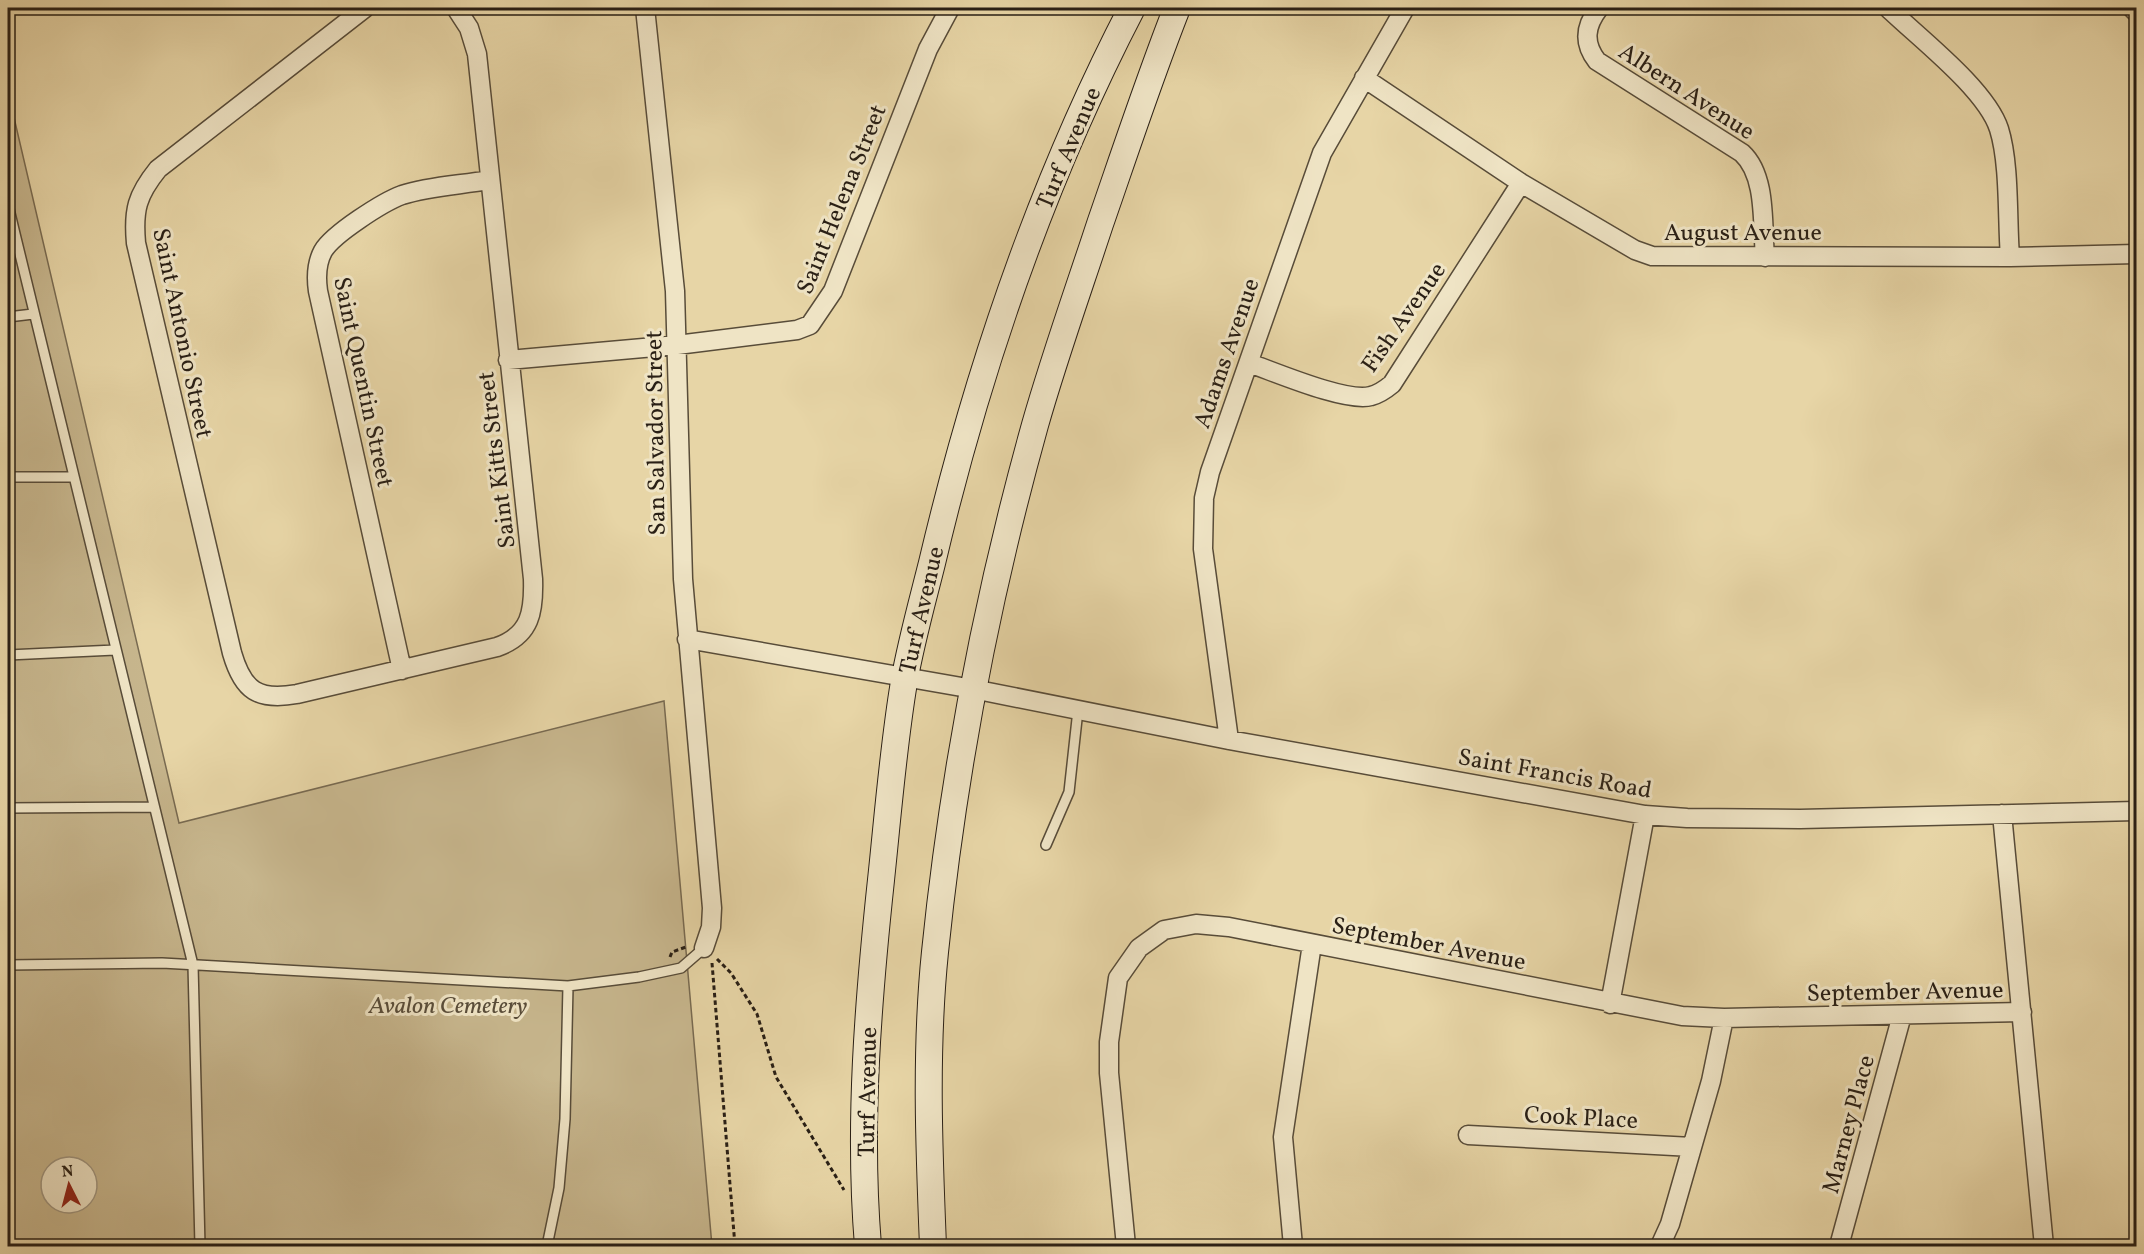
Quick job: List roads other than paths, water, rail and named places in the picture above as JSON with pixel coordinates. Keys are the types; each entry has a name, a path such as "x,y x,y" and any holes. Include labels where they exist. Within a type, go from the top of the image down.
{"main road":[{"name":"Turf Avenue","path":"868,1246 865,1209 865,1100 873,947 904,678 945,505 996,332 1057,171 1132,8"},
{"name":"Turf Avenue","path":"933,1246 929,1137 934,956 949,834 973,689 1002,555 1035,424 1140,106 1177,8"}],"street":[{"name":"Saint Antonio Street","path":"254,692 244,682 232,653 139,255 134,219 145,185 158,169 365,8"},
{"name":"Saint Kitts Street","path":"254,692 263,696 284,697 509,643 517,638 530,619 534,579 508,360 475,42 456,8"},
{"name":"San Salvador Street","path":"645,8 668,218 677,345 680,523 687,639 712,908 711,927 704,948"},
{"name":"Saint Helena Street","path":"508,360 677,345 797,330 810,326 833,291 924,60 950,8"},
{"name":"Adams Avenue","path":"1229,740 1203,549 1203,521 1210,472 1315,170 1364,78 1405,8"},
{"name":"Albern Avenue","path":"1599,8 1588,26 1586,39 1589,51 1598,62 1742,153 1752,163 1758,185 1765,257"},
{"path":"1888,8 1978,94 1994,117 2002,142 2010,257"},
{"path":"2132,8 2136,12"},
{"name":"August Avenue","path":"1364,78 1521,183 1635,249 1652,256 2010,257 2136,254"},
{"name":"Saint Quentin Street","path":"402,670 318,291 318,261 324,248 336,237 393,199 413,192 489,180"},
{"name":"Fish Avenue","path":"1249,363 1349,396 1371,396 1382,392 1392,384 1521,183"},
{"path":"687,639 904,678"},
{"name":"Saint Francis Road","path":"904,678 973,689 1229,740 1645,815 1800,819 2136,811"},
{"path":"2002,814 2044,1246"},
{"path":"1610,1004 1645,815"},
{"name":"September Avenue","path":"1126,1246 1109,1074 1109,1042 1118,978 1139,948 1164,930 1196,924 1229,927 1610,1004 1682,1016 1724,1018 2022,1012"},
{"path":"1293,1246 1283,1137 1312,944"},
{"name":"Marney Place","path":"1839,1246 1902,1015"},
{"path":"1660,1246 1670,1224 1711,1081 1724,1018"},
{"name":"Cook Place","path":"1468,1136 1692,1147"}],"lane":[{"path":"8,205 72,477 193,965 200,1246"},
{"path":"8,317 33,314"},
{"path":"8,477 72,477"},
{"path":"8,655 115,651"},
{"path":"1046,845 1068,792 1078,710"},
{"path":"8,808 154,807"},
{"path":"8,965 162,963 568,986 639,977 681,968 704,948"},
{"path":"547,1246 559,1188 565,1119 568,986"}],"park label":[{"name":"Avalon Cemetery","path":"448,1005"}]}
